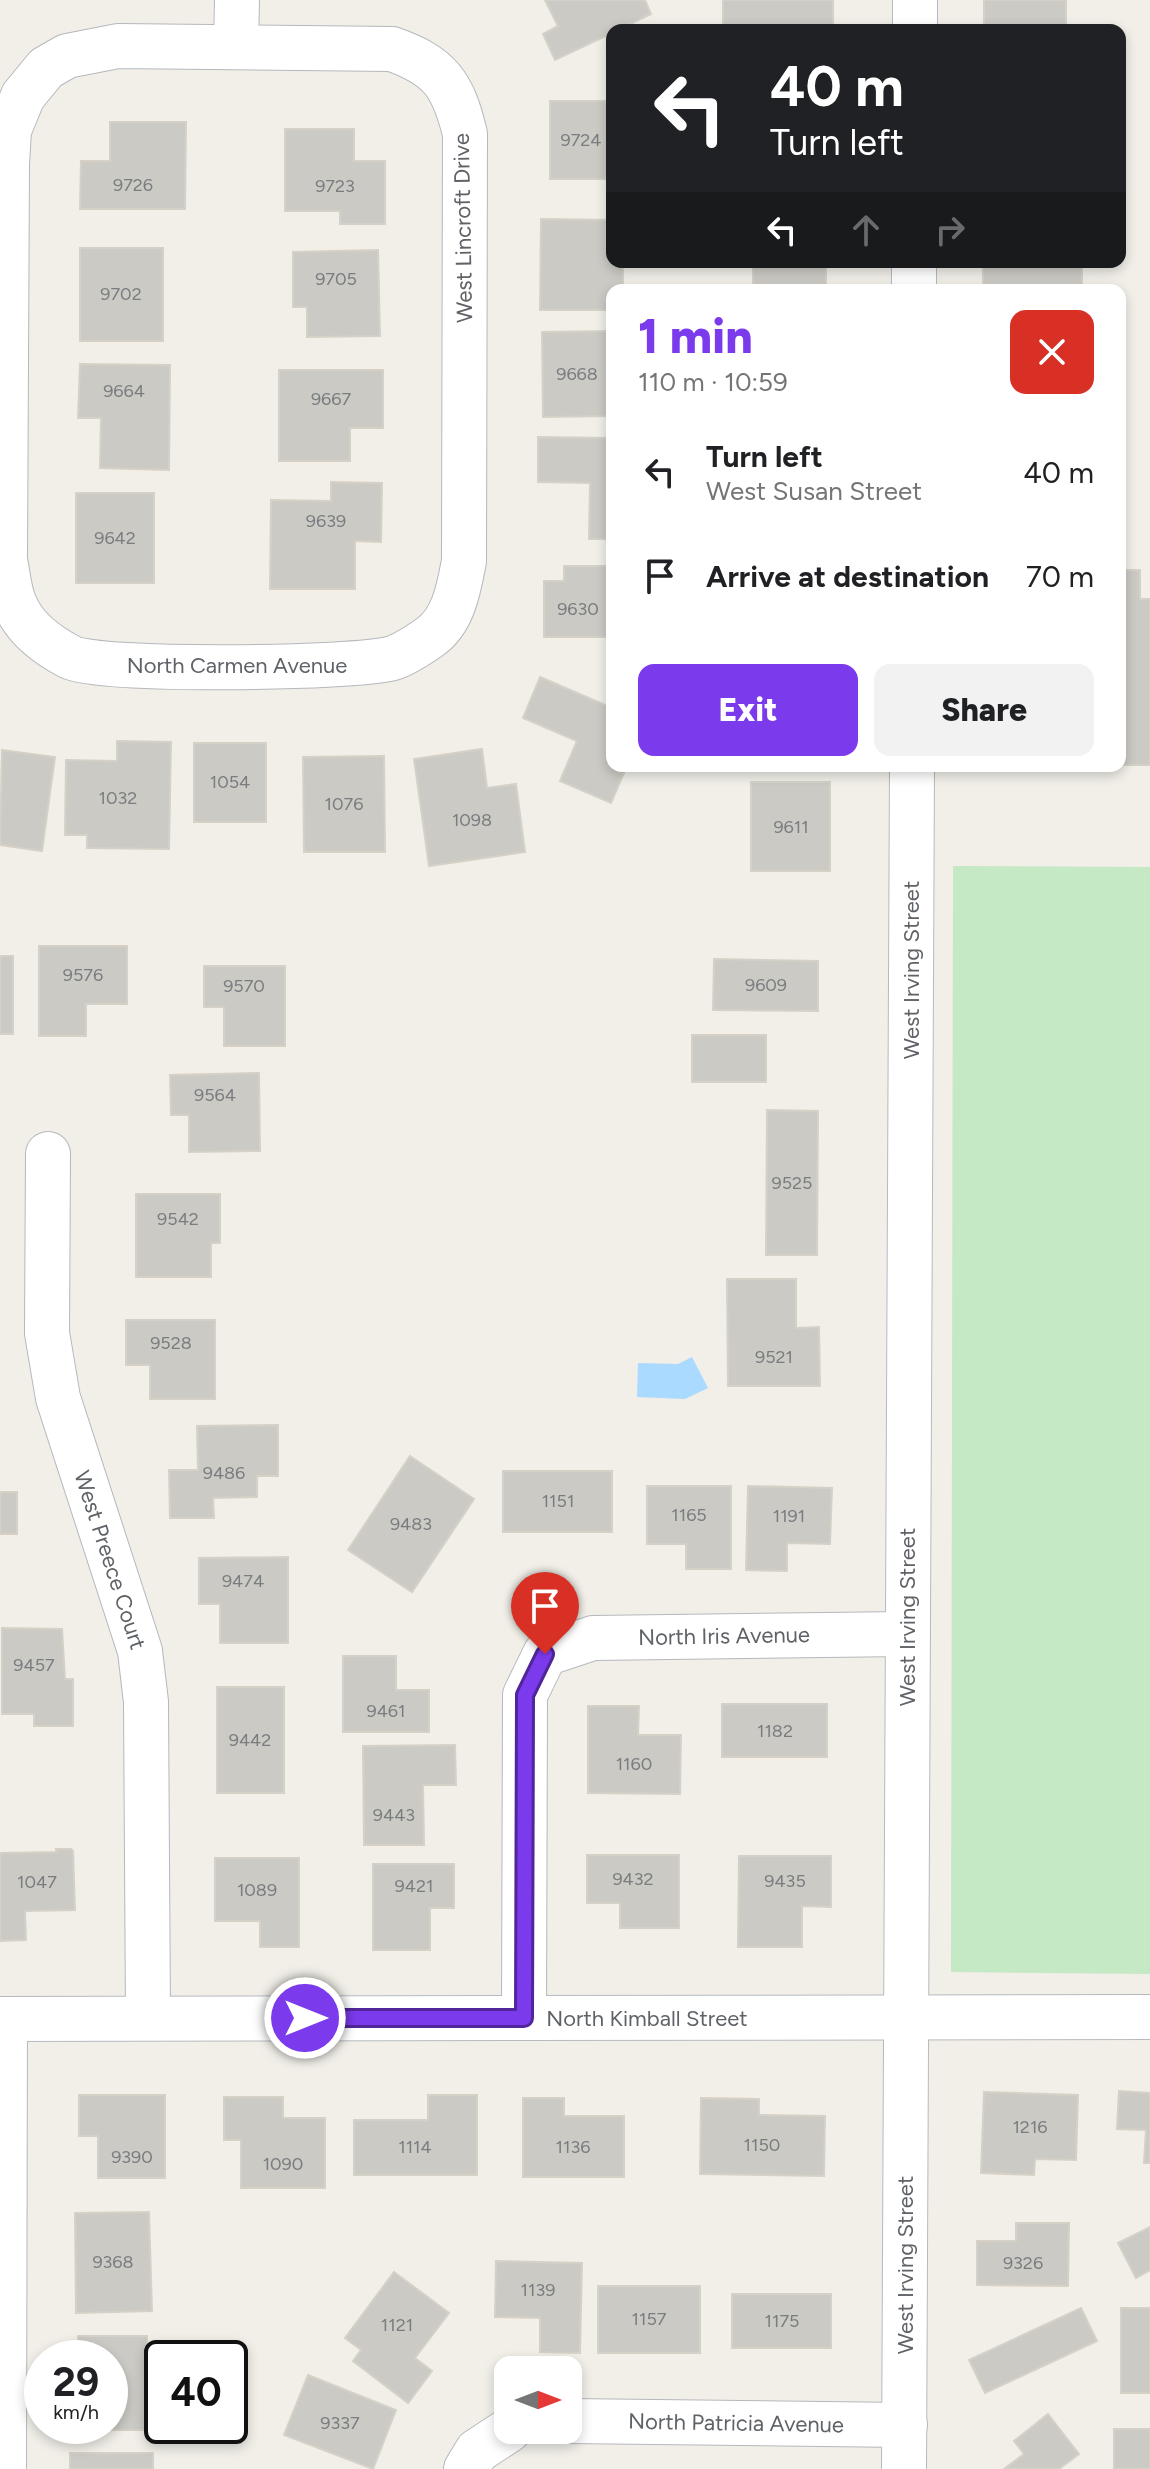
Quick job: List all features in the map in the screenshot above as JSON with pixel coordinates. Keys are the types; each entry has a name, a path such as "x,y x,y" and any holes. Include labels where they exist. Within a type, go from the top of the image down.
{"street":[{"path":"236,46 237,0"},
{"path":"915,0 915,24"},
{"name":"West Lincroft Drive","path":"41,638 14,603 5,560 9,130 23,96 46,68 67,56 118,46 392,49 420,59 443,77 458,105 465,134 464,561 456,602 433,635"},
{"name":"North Carmen Avenue","path":"41,638 73,659 117,666 337,665 394,658 433,635"},
{"name":"West Irving Street","path":"904,2469 912,772"},
{"name":"West Preece Court","path":"48,1154 47,1333 58,1398 140,1651 146,1702 148,2018"},
{"name":"North Iris Avenue","path":"524,2018 525,1695 545,1654 593,1638 906,1634"},
{"name":"North Kimball Street","path":"2,2019 1150,2017"},
{"path":"2,2019 4,2469"},
{"name":"North Patricia Avenue","path":"582,2421 905,2425"}],"green space":[{"path":"953,866 1150,867 1150,1974 951,1972"}],"water":[{"path":"692,1357 708,1388 685,1399 637,1397 638,1363 678,1364"}],"building":[{"path":"545,0 645,0 651,14 630,24 606,24 606,36 555,60 543,34 558,26"},
{"path":"723,0 833,0 833,24 723,24"},
{"path":"984,0 1066,0 1066,24 984,24"},
{"path":"550,101 606,101 606,179 550,179"},
{"path":"110,122 186,122 185,209 80,209 81,161 110,161"},
{"path":"285,129 354,129 354,161 385,161 385,224 340,224 340,211 285,211"},
{"path":"541,219 606,220 606,268 623,268 623,284 606,284 606,310 540,310"},
{"path":"80,248 163,248 163,341 80,341"},
{"path":"378,250 380,336 307,337 307,307 293,307 293,252"},
{"path":"753,268 826,268 826,284 753,284"},
{"path":"983,268 1082,268 1082,284 983,284"},
{"path":"606,331 606,416 543,417 542,332"},
{"path":"80,364 170,365 169,470 100,468 101,418 78,418"},
{"path":"279,370 383,370 383,428 350,428 350,461 279,461"},
{"path":"538,437 606,438 606,539 589,539 590,483 538,482"},
{"path":"331,482 382,483 381,542 355,541 355,589 270,589 271,500 331,501"},
{"path":"76,493 154,493 154,583 76,583"},
{"path":"564,566 606,566 606,637 544,637 544,581 564,581"},
{"path":"1126,570 1140,570 1140,599 1150,599 1150,765 1126,765"},
{"path":"540,677 606,705 606,772 624,772 611,803 560,781 577,741 523,718"},
{"path":"117,741 171,742 169,849 87,848 87,835 65,835 66,760 117,761"},
{"path":"194,743 266,743 266,822 194,822"},
{"path":"482,749 487,788 516,784 525,852 429,866 414,759"},
{"path":"2,750 55,757 42,851 0,845"},
{"path":"384,756 385,852 304,852 303,757"},
{"path":"751,782 830,782 830,871 751,871"},
{"path":"39,946 127,946 127,1004 86,1004 86,1036 39,1036"},
{"path":"0,956 13,956 13,1034 0,1034"},
{"path":"714,959 818,961 818,1011 713,1010"},
{"path":"204,966 285,966 285,1046 224,1046 224,1007 204,1007"},
{"path":"692,1035 766,1035 766,1082 692,1082"},
{"path":"259,1073 260,1151 189,1152 189,1115 171,1115 170,1075"},
{"path":"767,1110 818,1111 817,1255 766,1255"},
{"path":"136,1194 220,1194 220,1243 211,1243 211,1277 136,1277"},
{"path":"727,1279 796,1279 796,1328 819,1327 820,1386 728,1386"},
{"path":"126,1320 215,1320 215,1399 150,1399 150,1365 126,1365"},
{"path":"278,1425 278,1476 257,1476 257,1497 213,1498 214,1518 170,1518 169,1470 198,1470 197,1426"},
{"path":"410,1456 474,1499 412,1592 348,1550"},
{"path":"503,1471 612,1471 612,1532 503,1532"},
{"path":"647,1486 731,1486 731,1569 686,1569 686,1544 647,1544"},
{"path":"748,1486 832,1488 830,1544 787,1543 787,1571 746,1570"},
{"path":"0,1492 17,1492 17,1534 0,1534"},
{"path":"288,1557 288,1643 220,1643 220,1604 199,1604 199,1558"},
{"path":"2,1628 62,1629 65,1679 73,1679 73,1726 34,1726 34,1714 2,1714"},
{"path":"343,1656 396,1656 396,1690 429,1690 429,1732 343,1732"},
{"path":"217,1687 284,1687 284,1793 217,1793"},
{"path":"722,1704 827,1704 827,1757 722,1757"},
{"path":"588,1706 639,1706 638,1735 681,1735 680,1794 588,1793"},
{"path":"455,1745 456,1785 423,1785 424,1845 364,1845 363,1746"},
{"path":"56,1849 73,1851 75,1910 25,1911 26,1940 0,1941 0,1853 56,1852"},
{"path":"587,1855 679,1855 679,1928 620,1928 620,1903 587,1903"},
{"path":"739,1856 831,1856 831,1907 802,1906 802,1947 738,1947"},
{"path":"215,1858 299,1858 299,1947 260,1947 260,1921 215,1921"},
{"path":"373,1864 454,1864 454,1908 430,1908 430,1950 373,1950"},
{"path":"1119,2091 1150,2093 1150,2163 1144,2163 1146,2130 1117,2129"},
{"path":"984,2092 1078,2095 1076,2160 1035,2159 1034,2175 981,2173"},
{"path":"79,2095 165,2095 165,2178 98,2178 98,2136 79,2136"},
{"path":"428,2095 477,2095 477,2175 354,2175 354,2120 428,2120"},
{"path":"224,2097 283,2097 283,2118 325,2118 325,2188 241,2188 241,2140 224,2140"},
{"path":"523,2098 564,2098 564,2116 624,2116 624,2177 523,2177"},
{"path":"701,2098 759,2099 759,2115 825,2116 824,2176 700,2174"},
{"path":"149,2212 152,2311 76,2313 75,2213"},
{"path":"1016,2223 1069,2223 1068,2286 977,2285 977,2241 1016,2241"},
{"path":"1150,2227 1150,2270 1136,2278 1118,2243"},
{"path":"496,2261 582,2263 580,2353 540,2352 540,2318 495,2317"},
{"path":"394,2272 449,2313 415,2358 432,2371 408,2403 353,2361 361,2350 345,2338"},
{"path":"598,2286 700,2286 700,2353 598,2353"},
{"path":"732,2294 831,2294 831,2348 732,2348"},
{"path":"1081,2308 1097,2341 985,2393 969,2360"},
{"path":"1121,2308 1150,2308 1150,2393 1121,2393"},
{"path":"78,2336 147,2336 144,2340 144,2430 128,2430 128,2340 78,2340"},
{"path":"308,2375 396,2410 373,2469 284,2435"},
{"path":"1048,2414 1079,2454 1059,2469 1004,2469 1024,2454 1014,2441"},
{"path":"1114,2429 1150,2429 1150,2469 1114,2469"},
{"path":"70,2453 153,2453 153,2469 70,2469"}],"route":[{"path":"305,2018 524,2018 525,1695 545,1654"}]}
